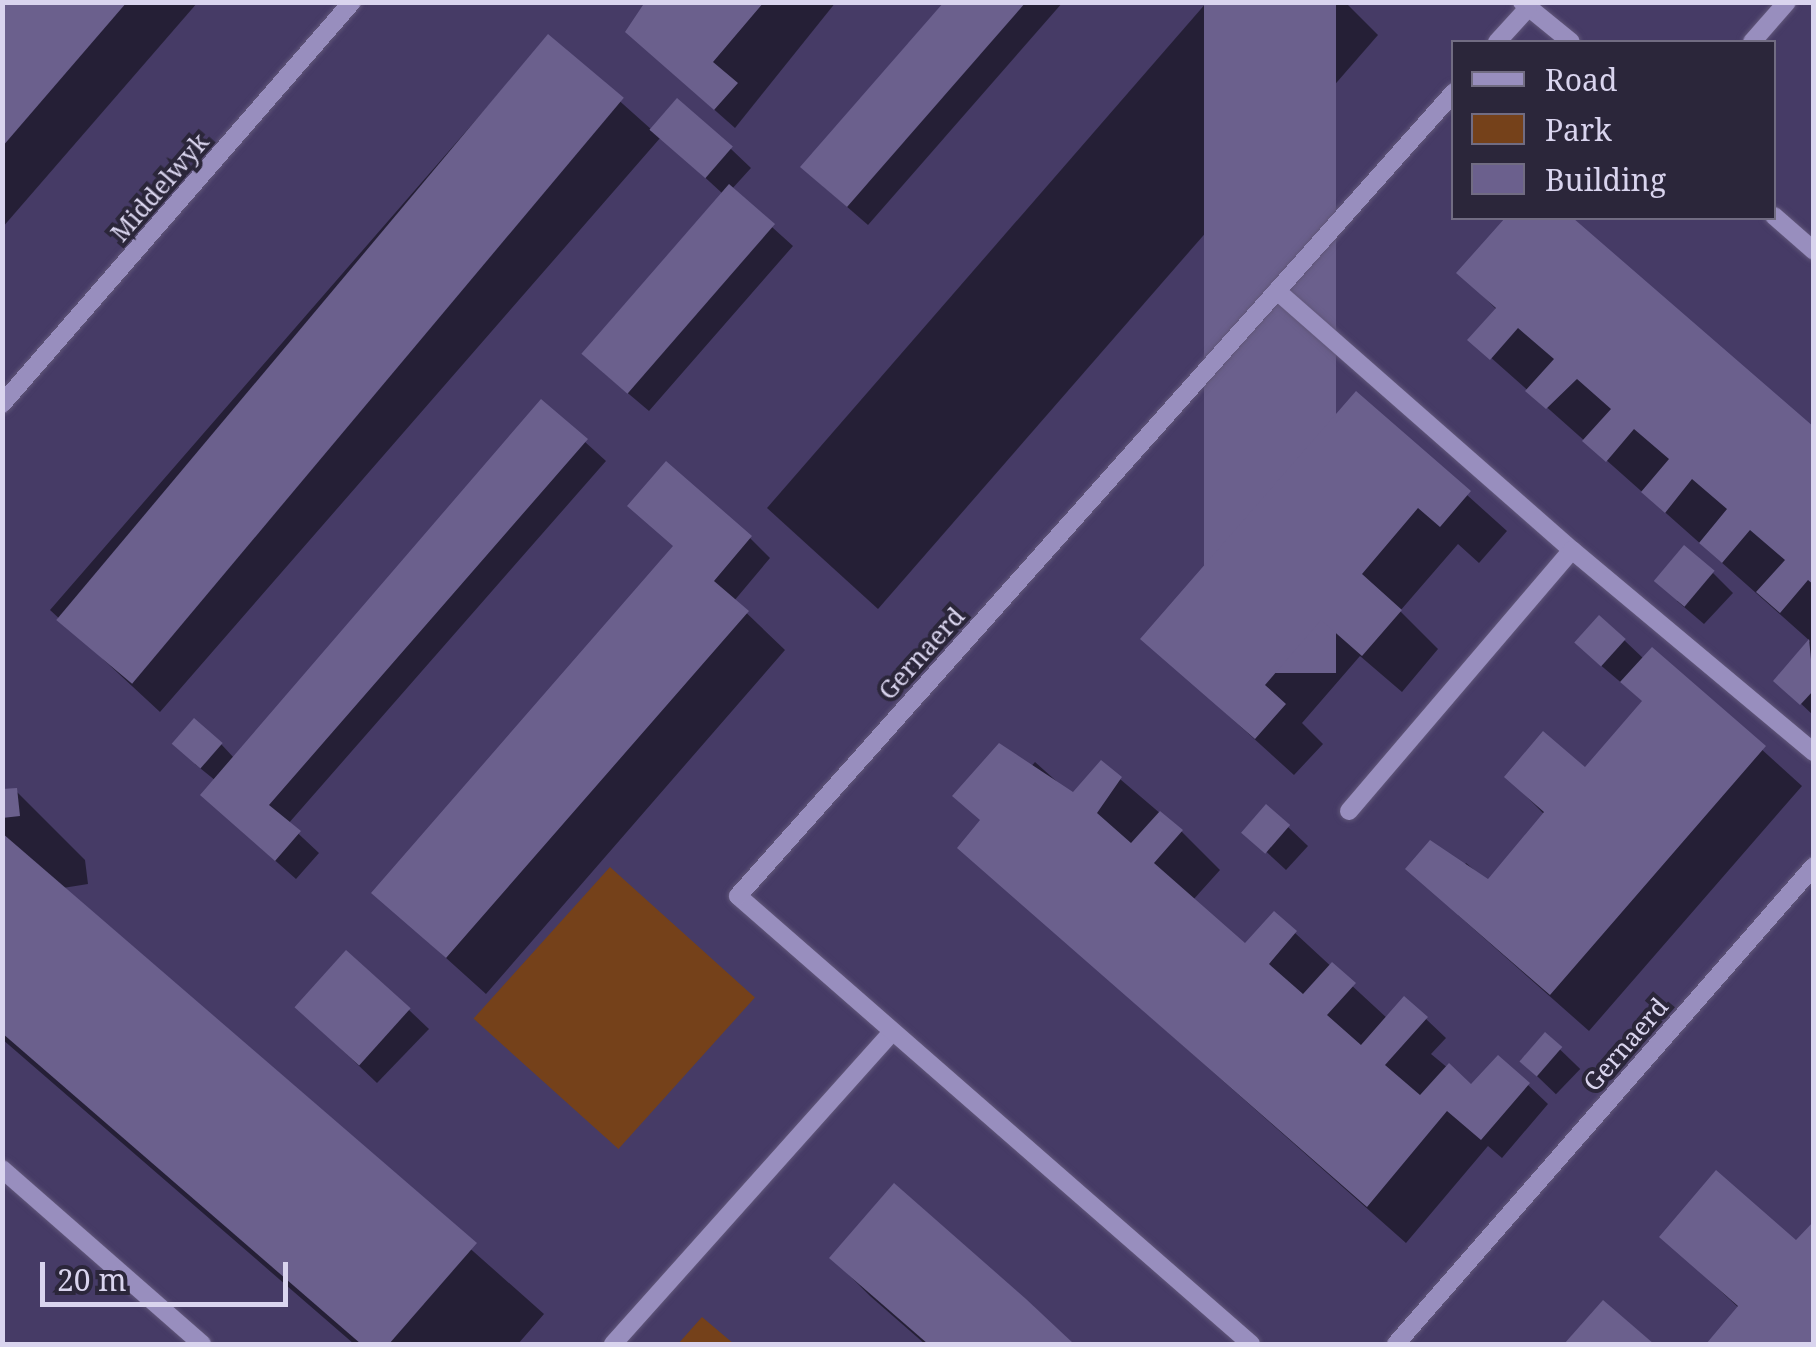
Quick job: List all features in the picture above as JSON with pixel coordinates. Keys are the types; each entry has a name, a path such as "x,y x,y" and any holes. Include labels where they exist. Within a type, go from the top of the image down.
{"street":[{"name":"Middelwyk","path":"2,404 352,2"},
{"path":"1754,40 1788,2"},
{"path":"1499,40 1525,5 1569,40"},
{"name":"Gernaerd","path":"1251,1344 738,896 1451,95"},
{"path":"1776,218 1814,251"},
{"path":"1277,290 1572,550 1814,752"},
{"path":"1349,811 1572,550"},
{"name":"Gernaerd","path":"1396,1344 1814,866"},
{"path":"613,1344 892,1032"},
{"path":"2,1169 202,1344"}],"green space":[{"path":"610,867 755,997 618,1149 473,1019"},
{"path":"702,1317 734,1344 678,1344"}],"building":[{"path":"2,2 127,2 2,147"},
{"path":"645,2 764,2 713,62 738,83 714,110 625,32"},
{"path":"944,2 1026,2 847,207 800,167"},
{"path":"1204,2 1336,2 1336,673 1204,673"},
{"path":"548,34 624,98 132,684 56,620"},
{"path":"677,98 733,147 705,178 649,130"},
{"path":"729,184 775,224 627,394 581,354"},
{"path":"1503,220 1575,220 1814,427 1814,585 1808,580 1780,613 1756,592 1785,560 1750,530 1722,563 1699,543 1727,509 1692,479 1665,513 1641,492 1669,459 1634,429 1606,462 1582,441 1611,409 1577,379 1546,409 1525,391 1554,359 1518,328 1490,360 1467,340 1496,308 1456,273"},
{"path":"1356,391 1471,491 1440,527 1418,508 1362,574 1402,610 1362,656 1321,620 1265,685 1286,704 1255,739 1140,639"},
{"path":"541,399 588,439 269,805 301,831 275,861 200,795"},
{"path":"666,461 752,536 714,581 749,611 446,958 371,893 673,546 627,506"},
{"path":"1684,545 1715,571 1684,607 1654,581"},
{"path":"1599,615 1626,639 1601,667 1574,642"},
{"path":"1809,639 1814,690 1800,705 1773,681"},
{"path":"1652,647 1766,746 1550,995 1405,869 1430,840 1488,879 1544,812 1504,777 1543,731 1585,767 1642,701 1620,682"},
{"path":"194,718 223,743 200,769 172,744"},
{"path":"999,743 1073,792 1101,760 1122,777 1097,813 1131,843 1160,811 1183,830 1154,863 1245,943 1274,911 1297,931 1269,964 1303,994 1332,962 1356,983 1327,1015 1361,1045 1404,996 1428,1017 1385,1065 1420,1095 1449,1063 1471,1084 1498,1055 1530,1083 1481,1140 1447,1111 1367,1207 957,848 980,820 952,796"},
{"path":"17,788 20,816 2,818 2,789"},
{"path":"1266,804 1290,825 1265,854 1241,833"},
{"path":"2,833 477,1243 389,1344 361,1344 2,1033"},
{"path":"346,950 411,1008 359,1065 294,1007"},
{"path":"1545,1032 1562,1047 1537,1077 1519,1061"},
{"path":"1716,1170 1796,1240 1814,1221 1814,1344 1706,1344 1738,1306 1659,1237"},
{"path":"894,1183 1074,1344 928,1344 829,1258"},
{"path":"1603,1300 1654,1344 1564,1344"}]}
